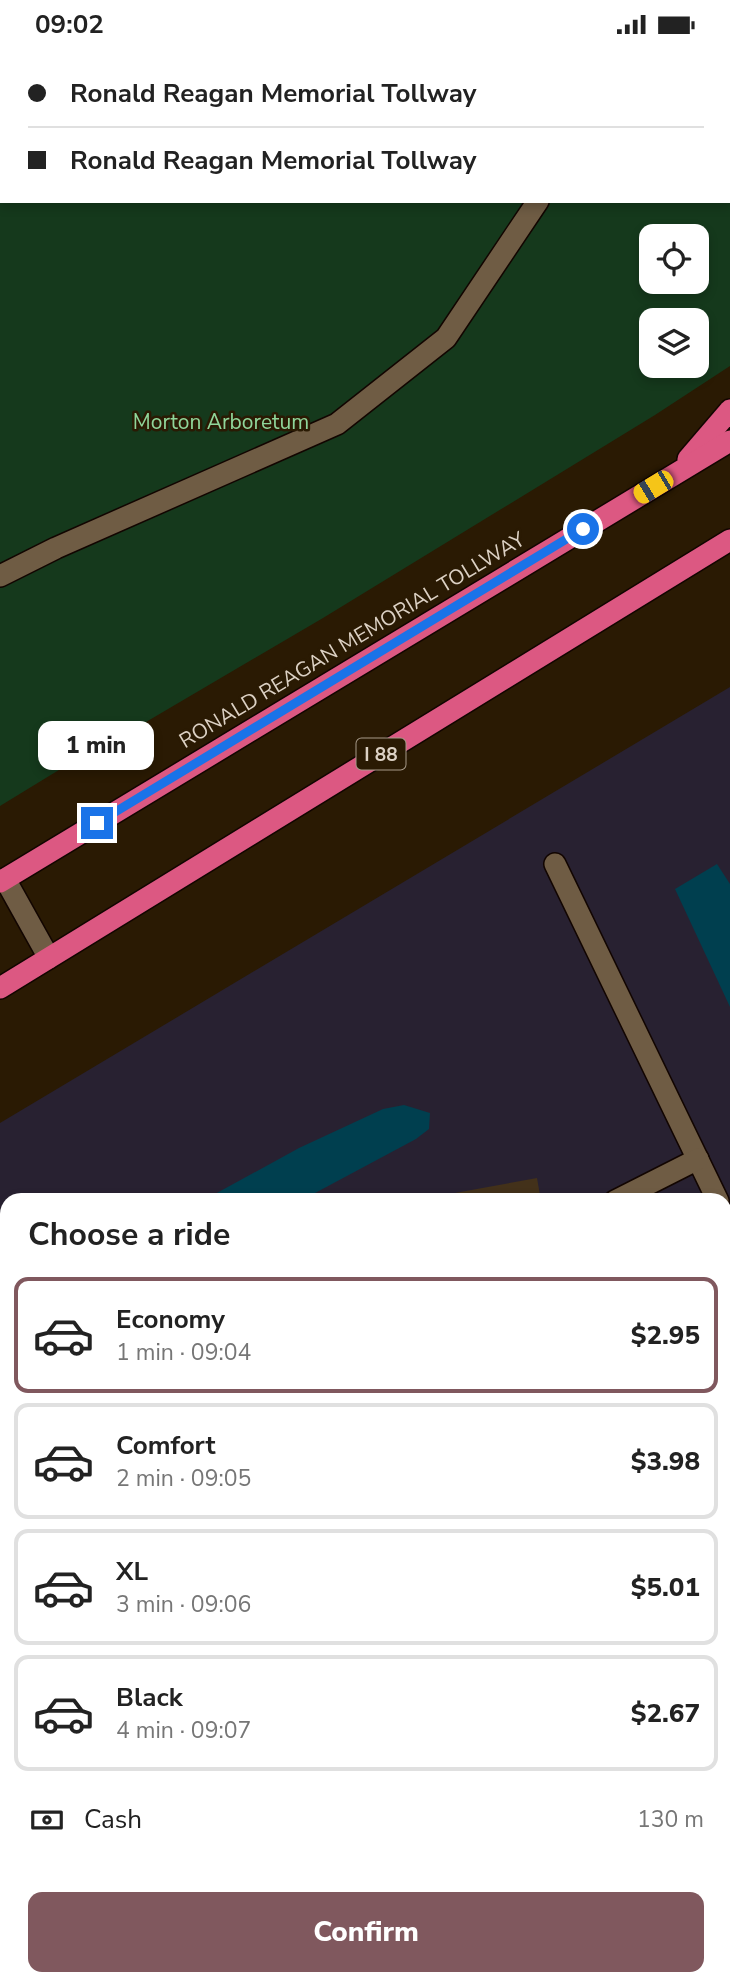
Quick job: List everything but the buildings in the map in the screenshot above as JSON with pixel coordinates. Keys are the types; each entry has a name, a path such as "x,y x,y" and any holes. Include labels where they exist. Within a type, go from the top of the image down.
{"highway":[{"path":"676,473 730,410"},
{"name":"RONALD REAGAN MEMORIAL TOLLWAY","path":"2,880 730,441"},
{"name":"I 88","path":"0,988 724,544"}],"street":[{"path":"0,576 337,424 446,338 537,203"},
{"path":"555,864 714,1193"},
{"path":"2,880 50,958"},
{"path":"631,1193 698,1159"}],"shaded area":[{"path":"730,687 730,1193 0,1193 0,1123"}],"green space":[{"name":"Morton Arboretum","path":"0,203 730,203 730,366 655,415 323,618 112,742 72,762 0,806"}],"water":[{"path":"717,864 730,884 730,1007 675,889"},
{"path":"404,1105 430,1113 429,1129 416,1139 315,1193 217,1193 299,1148 383,1109"}],"route":[{"path":"97,823 583,529"}]}
